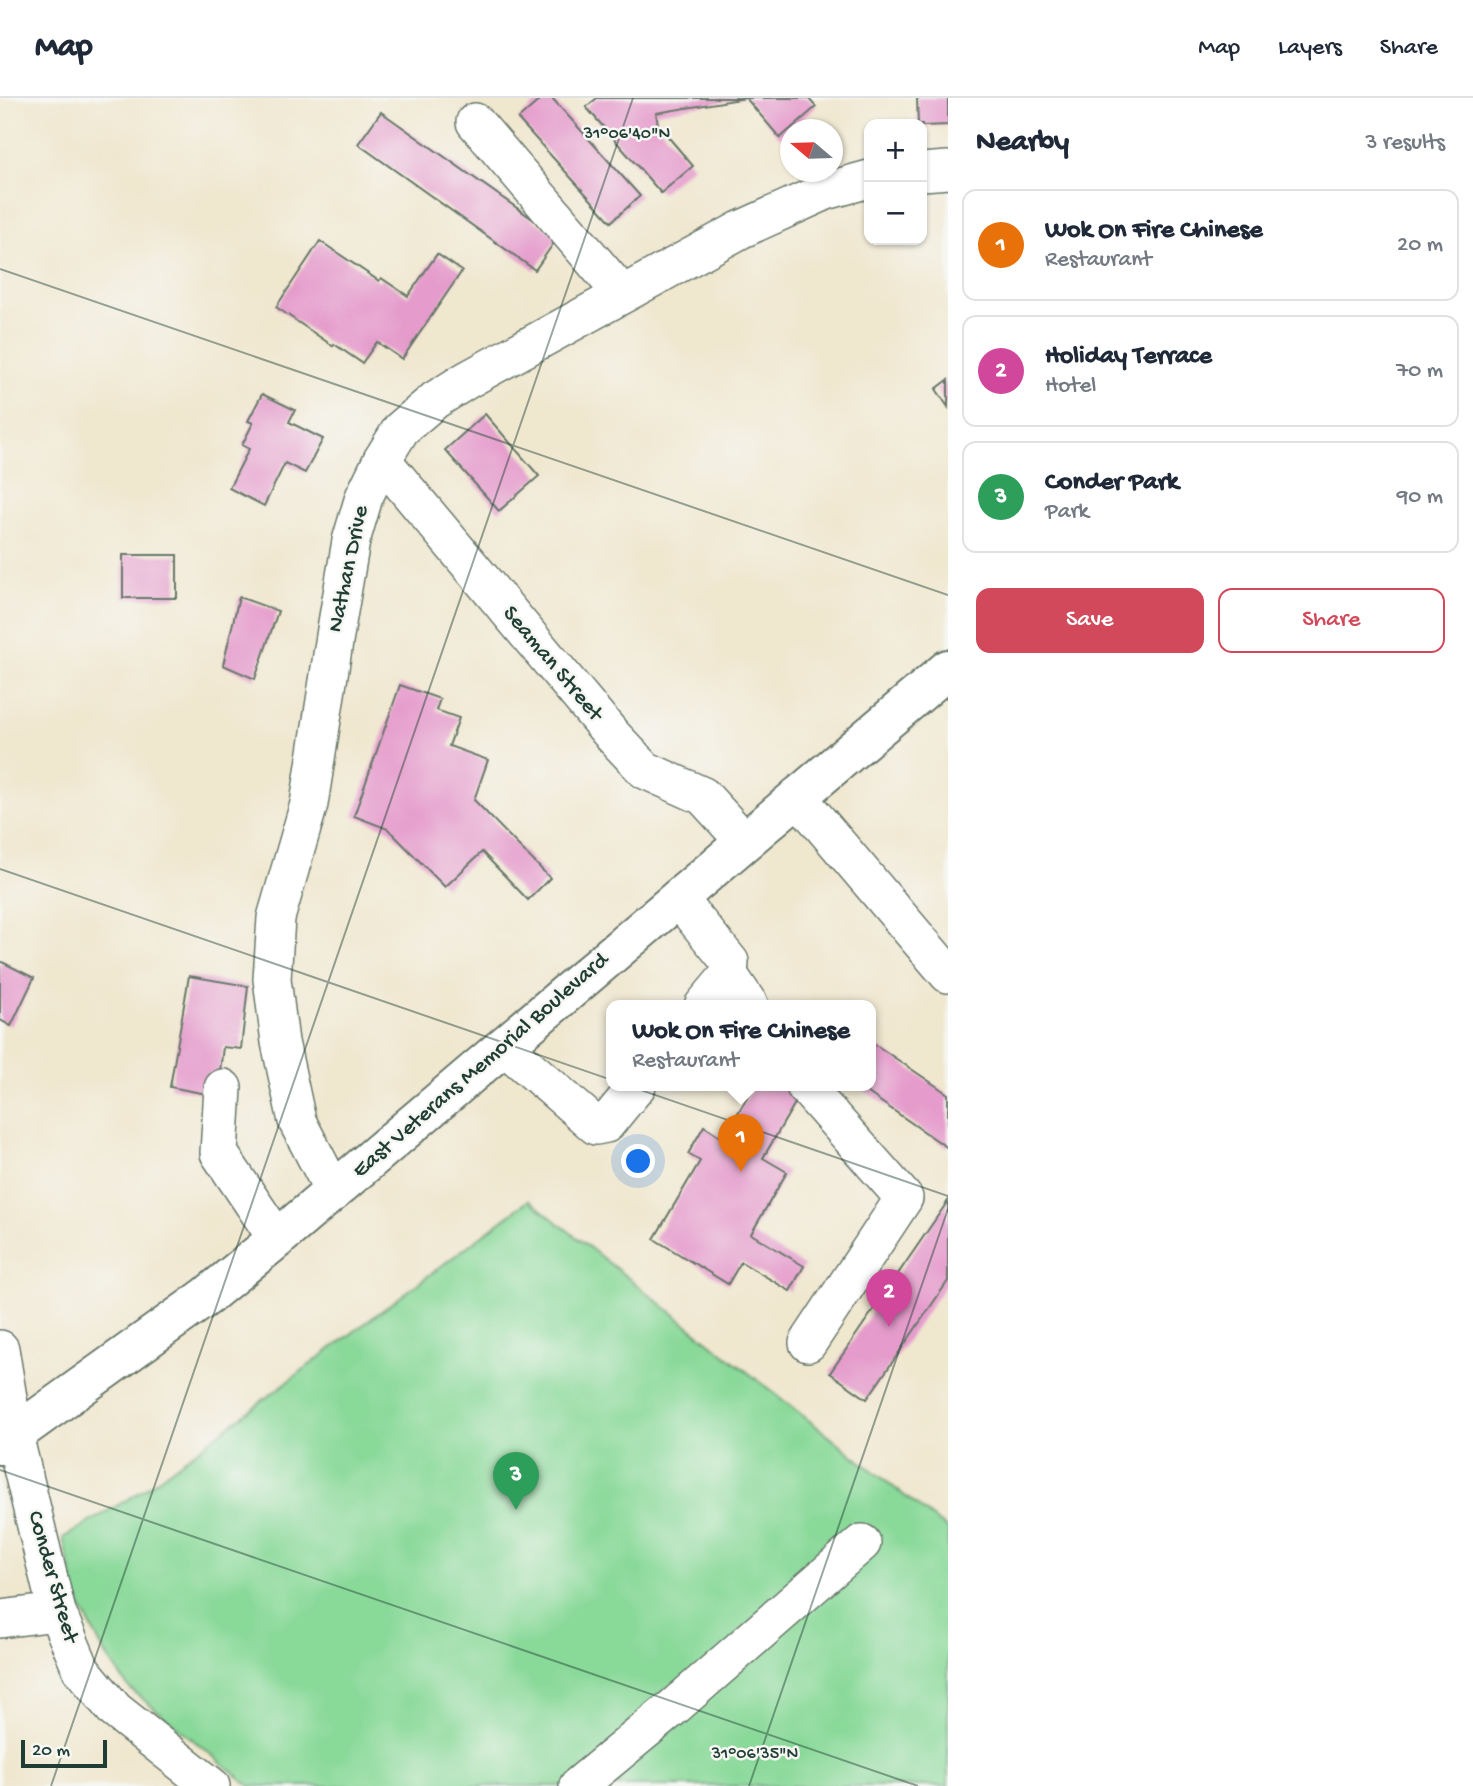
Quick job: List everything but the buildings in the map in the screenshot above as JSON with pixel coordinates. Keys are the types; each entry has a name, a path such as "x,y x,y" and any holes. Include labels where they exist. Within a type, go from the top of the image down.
{"main road":[{"name":"East Veterans Memorial Boulevard","path":"7,1440 206,1297 277,1239 948,669"}],"street":[{"path":"475,122 622,295"},
{"path":"927,172 948,170"},
{"name":"Nathan Drive","path":"334,1192 297,1121 280,1042 272,979 276,918 309,804 351,541 364,497 382,460 401,429 435,400 467,380 740,230 826,191 864,180"},
{"name":"Seaman Street","path":"382,460 621,744 646,770 703,796 744,841"},
{"path":"797,796 948,974"},
{"path":"678,898 730,962 729,975 708,1000"},
{"path":"729,975 746,1000"},
{"path":"504,1046 596,1126 607,1124 633,1091"},
{"path":"223,1088 219,1153 277,1239"},
{"path":"808,1343 904,1198 809,1091"},
{"name":"Conder Street","path":"0,1349 7,1440 57,1612 81,1670 115,1710 211,1786"},
{"path":"578,1786 675,1706 862,1543"},
{"path":"0,1619 57,1612"}],"green space":[{"path":"529,1200 948,1530 948,1786 250,1786 129,1688 104,1652 77,1599 63,1538 145,1489"}],"place":[{"name":"Wok On Fire Chinese","path":"741,1172"},
{"name":"Holiday Terrace","path":"889,1327"},
{"name":"Conder Park","path":"516,1510"}]}
